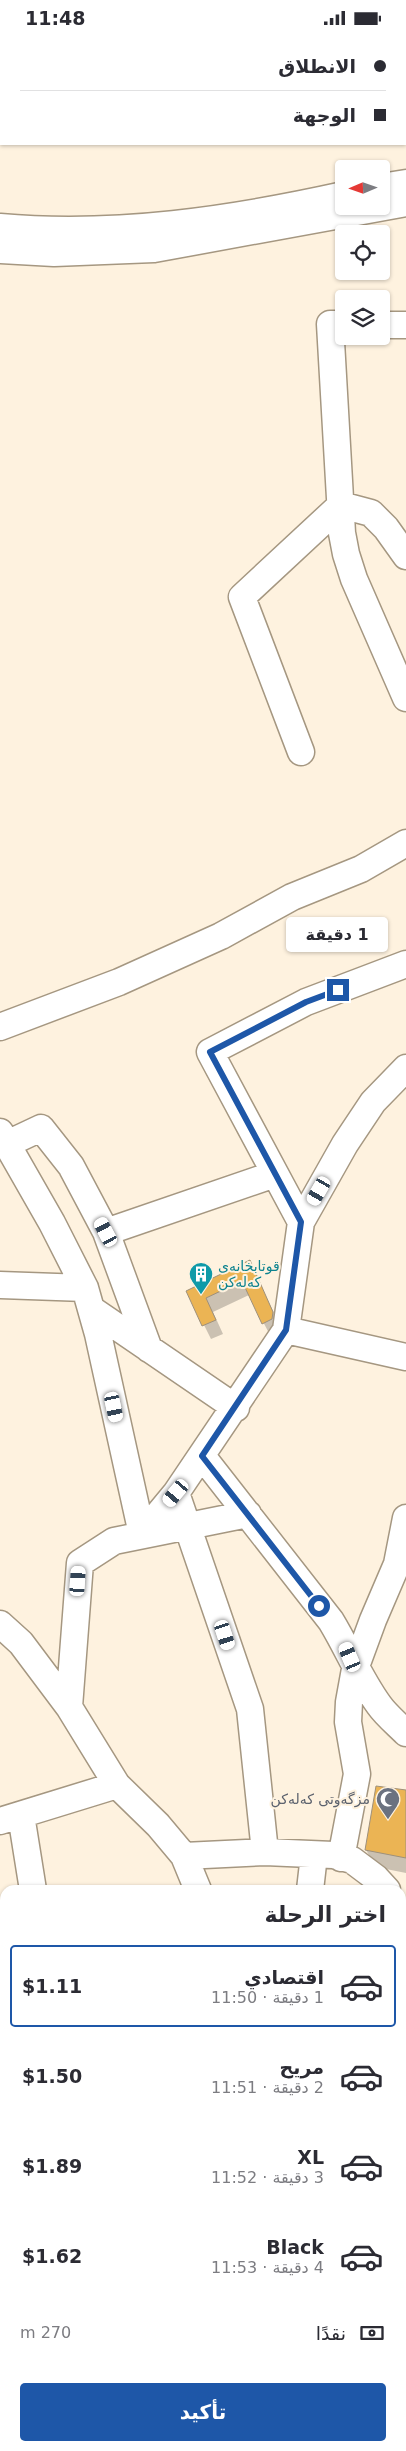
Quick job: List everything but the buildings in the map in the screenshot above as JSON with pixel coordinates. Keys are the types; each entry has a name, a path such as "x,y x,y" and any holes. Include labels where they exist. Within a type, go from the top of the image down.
{"street":[{"path":"390,186 406,183"},
{"path":"0,227 60,229 132,228 238,216 335,197"},
{"path":"0,251 54,253 154,249 268,230 406,203"},
{"path":"335,324 330,324 342,533 354,579 406,699"},
{"path":"390,325 406,325"},
{"path":"341,505 371,513 386,528 406,556"},
{"path":"301,752 242,597 341,505"},
{"path":"0,1027 119,982 212,940 292,897 361,869 406,843"},
{"path":"301,1222 210,1052 306,1002 406,963"},
{"path":"142,1534 176,1493 236,1408 286,1330 301,1222 373,1102 402,1081"},
{"path":"142,1534 98,1334 88,1299 52,1223 3,1138 41,1128 71,1166 106,1232 149,1349"},
{"path":"106,1232 275,1174"},
{"path":"0,1285 88,1299 149,1349 236,1408"},
{"path":"286,1330 404,1349"},
{"path":"202,1456 331,1621 345,1644 355,1669 380,1707 406,1733"},
{"path":"176,1493 250,1709 265,1852"},
{"path":"69,1707 80,1563 114,1541 248,1514"},
{"path":"341,1858 357,1774 348,1721 349,1702 355,1669 397,1564 406,1518"},
{"path":"0,1624 11,1647 69,1707 116,1785 158,1825 184,1856 196,1885"},
{"path":"31,1885 10,1818 116,1785"},
{"path":"184,1856 265,1852 341,1858 352,1860 382,1885"},
{"path":"311,1885 314,1855"}],"place":[{"name":"قوتابخانەی کەلەکن","path":"201,1295"},
{"name":"مزگەوتی کەلەکن","path":"388,1820"}],"route":[{"path":"319,1606 202,1456 236,1408 286,1330 301,1222 210,1052 306,1002 338,990"}]}
